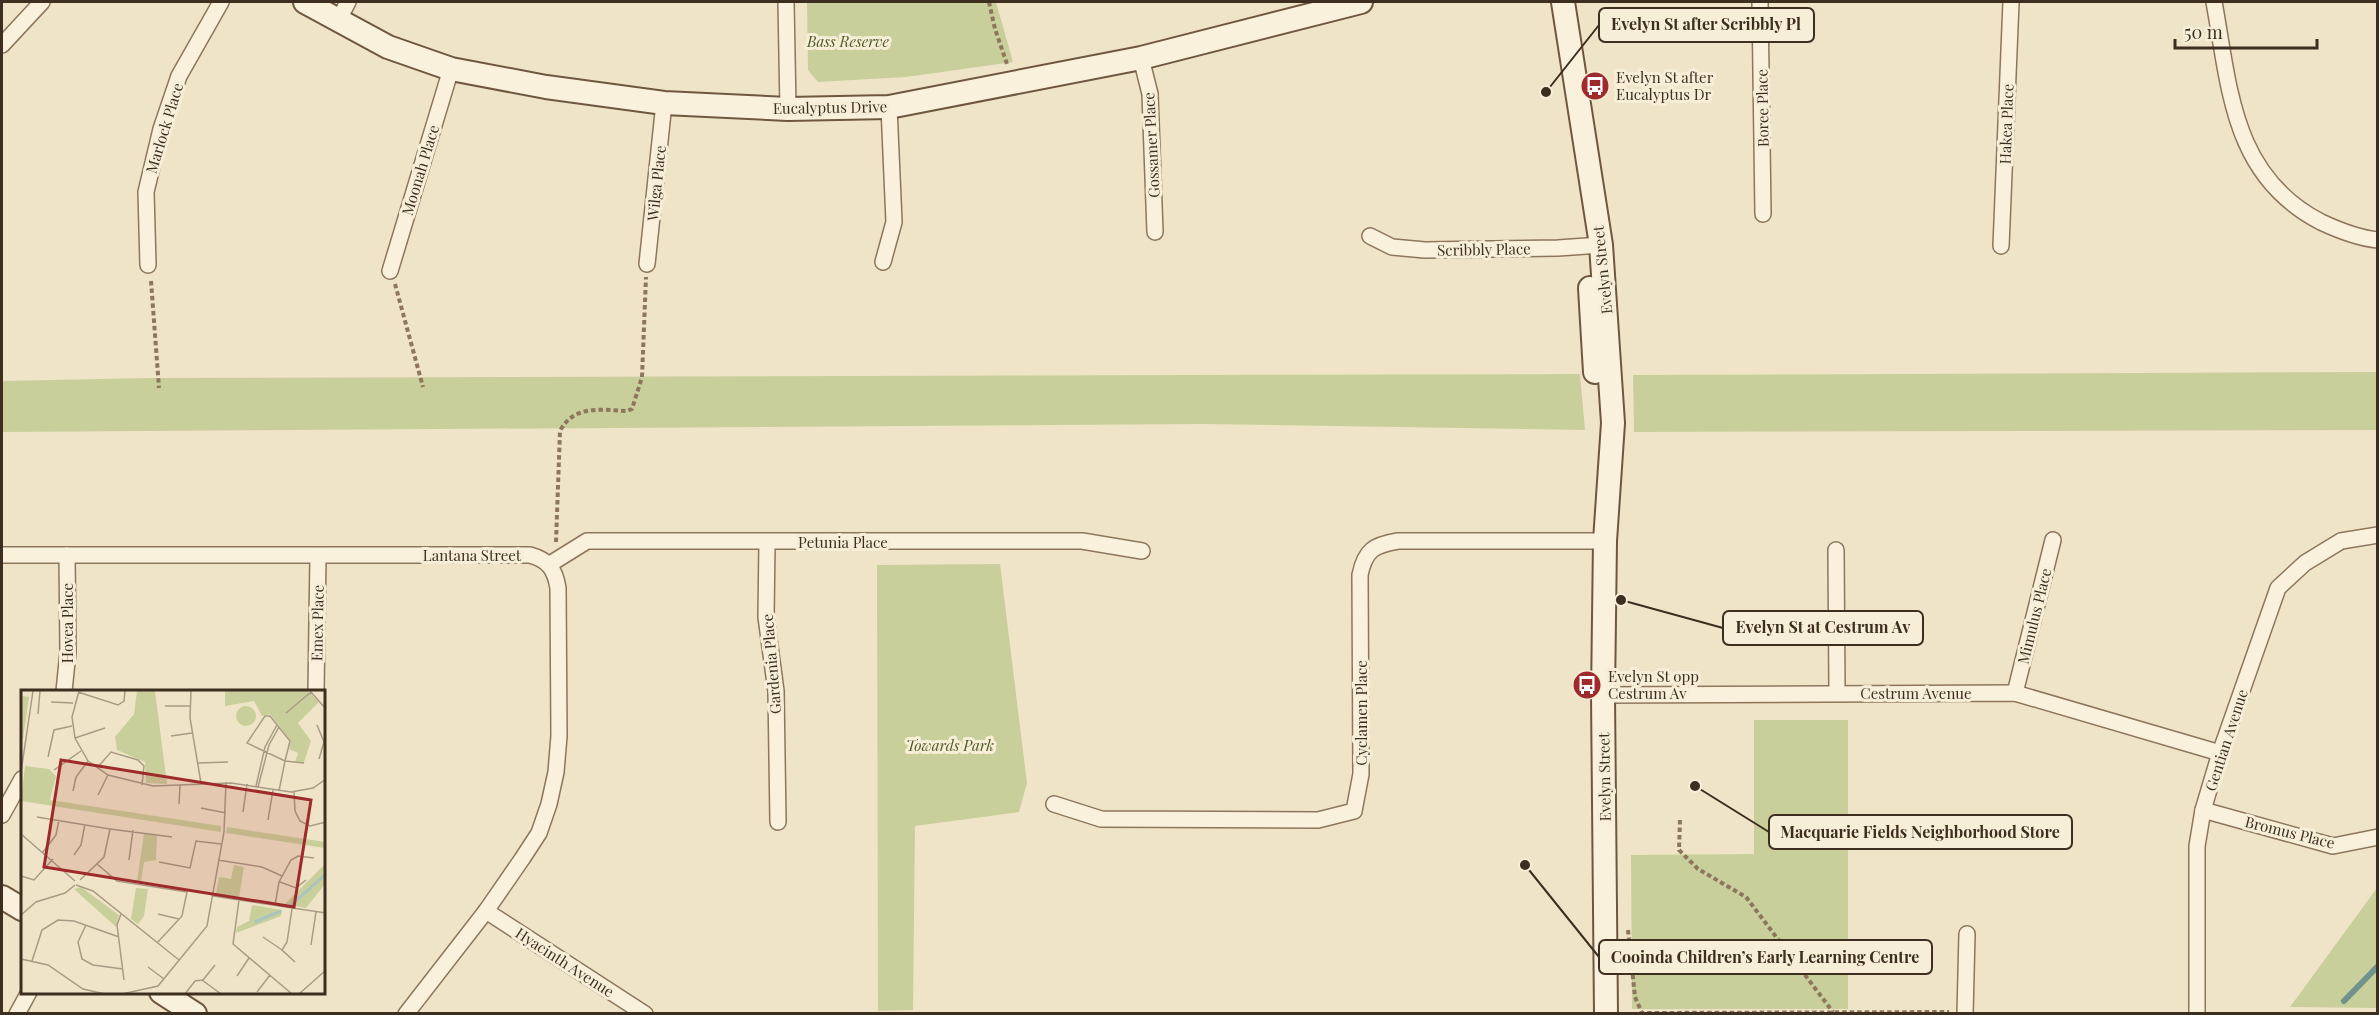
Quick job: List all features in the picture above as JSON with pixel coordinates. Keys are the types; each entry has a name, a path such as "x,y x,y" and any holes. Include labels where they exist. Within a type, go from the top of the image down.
{"street":[{"path":"2,45 42,2"},
{"name":"Marlock Place","path":"148,265 146,192 161,129 179,76 221,2"},
{"name":"Eucalyptus Drive","path":"305,2 343,10 388,47 451,69 546,87 664,103 788,109 889,107 1141,58 1330,5 1361,2"},
{"path":"786,2 788,109"},
{"name":"Evelyn Street","path":"1551,2 1594,246"},
{"name":"Evelyn Street","path":"1563,2 1594,246 1605,541 1603,695 1606,1014"},
{"name":"Boree Place","path":"1760,2 1763,214"},
{"name":"Hakea Place","path":"2001,246 2011,2"},
{"path":"2214,2 2234,109 2240,132 2255,161 2276,191 2305,213 2338,230 2378,240"},
{"name":"Gossamer Place","path":"1141,58 1150,94 1155,232"},
{"name":"Moonah Place","path":"390,271 451,69"},
{"name":"Wilga Place","path":"647,264 664,103"},
{"path":"883,262 894,222 889,107"},
{"name":"Scribbly Place","path":"1370,236 1392,248 1425,250 1594,246"},
{"name":"Gentian Avenue","path":"2197,1014 2197,846 2203,810 2220,753 2278,588 2305,563 2341,541 2378,535"},
{"name":"Mimulus Place","path":"2015,693 2053,540"},
{"name":"Petunia Place","path":"554,561 587,541 1082,541 1142,551"},
{"name":"Cyclamen Place","path":"1054,804 1101,819 1318,819 1354,811 1361,774 1360,575 1363,561 1369,551 1382,543 1398,541 1605,541"},
{"name":"Gardenia Place","path":"767,542 766,617 776,691 777,822"},
{"path":"1836,550 1837,693"},
{"name":"Lantana Street","path":"2,555 530,555 554,561"},
{"name":"Hovea Place","path":"64,690 68,652 67,555"},
{"name":"Emex Place","path":"316,690 318,556"},
{"path":"406,1014 486,911 539,833 549,804 556,772 559,736 558,588 554,561"},
{"name":"Cestrum Avenue","path":"1603,695 2015,693 2220,753"},
{"path":"2,814 21,781"},
{"name":"Bromus Place","path":"2203,810 2333,846 2378,837"},
{"path":"2,897 21,908"},
{"name":"Hyacinth Avenue","path":"486,911 645,1014"},
{"path":"1965,1013 1967,934"},
{"path":"17,1014 28,994"},
{"path":"163,994 195,1014"}],"path":[{"path":"989,2 995,29 1008,67"},
{"path":"554,561 560,431 570,417 587,410 627,411 632,409 642,377 647,264"},
{"path":"148,265 154,297 159,388"},
{"path":"390,271 400,296 423,387"},
{"path":"1680,820 1679,849 1698,869 1746,897 1833,1013"},
{"path":"1626,921 1635,997 1642,1012 1965,1013"}],"green space":[{"name":"Bass Reserve","path":"807,2 996,2 1013,62 906,77 818,82 808,70"},
{"path":"2377,372 2377,430 1634,432 1633,375"},
{"path":"1580,374 1585,430 1203,424 2,432 2,381 149,378"},
{"name":"Towards Park","path":"1000,564 1027,783 1019,812 915,826 913,1010 878,1011 877,565"},
{"path":"1754,720 1848,720 1848,1009 1632,1009 1631,855 1754,854"},
{"path":"2377,888 2377,1008 2290,1007"}],"waterway":[{"path":"2344,1001 2378,966"}],"place":[{"name":"Evelyn St after Eucalyptus Dr","path":"1595,86"},
{"name":"Evelyn St after Scribbly Pl","path":"1546,92"},
{"name":"Evelyn St at Cestrum Av","path":"1621,600"},
{"name":"Evelyn St opp Cestrum Av","path":"1587,685"},
{"name":"Macquarie Fields Neighborhood Store","path":"1695,786"},
{"name":"Cooinda Children’s Early Learning Centre","path":"1525,865"}]}
